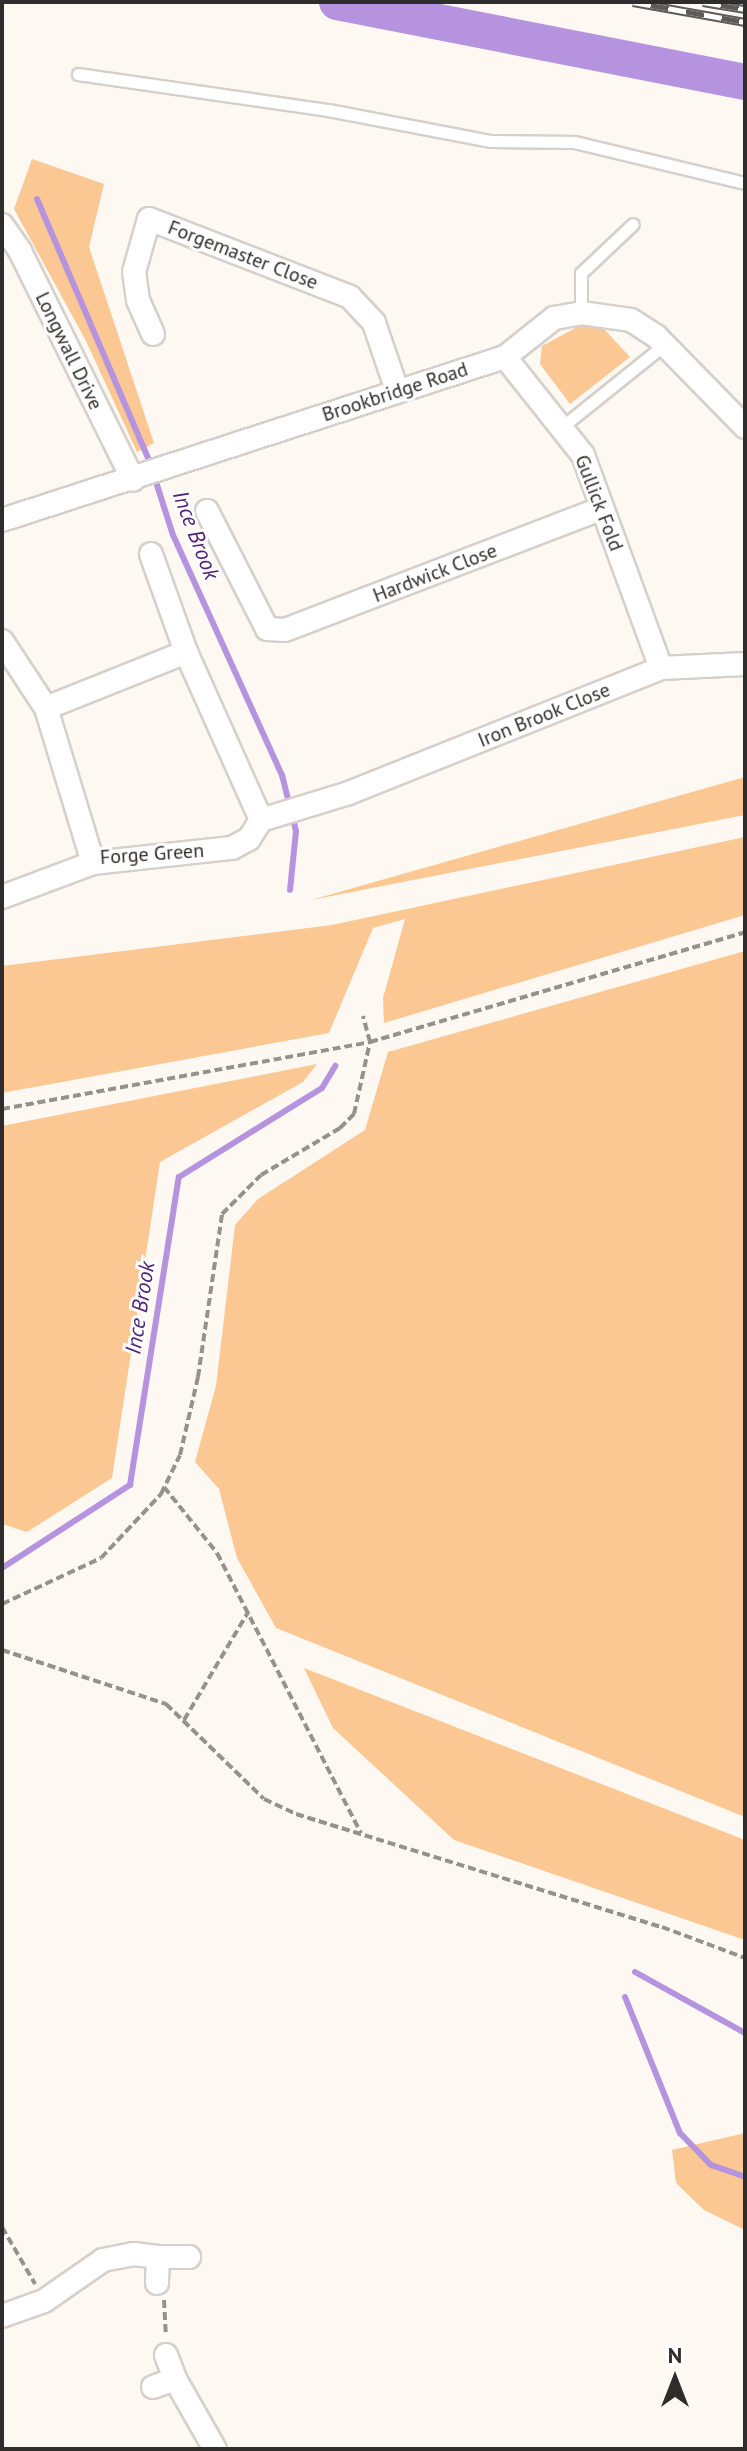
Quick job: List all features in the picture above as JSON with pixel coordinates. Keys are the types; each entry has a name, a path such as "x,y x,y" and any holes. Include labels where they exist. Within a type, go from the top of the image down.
{"street":[{"name":"Forgemaster Close","path":"153,334 138,300 134,272 149,219 350,297 374,323 397,390"},
{"name":"Longwall Drive","path":"2,225 20,251 138,478"},
{"name":"Brookbridge Road","path":"2,520 505,357 554,318 581,313 631,320 665,344 745,427"},
{"name":"Gullick Fold","path":"505,357 563,426 583,455 661,668"},
{"name":"Hardwick Close","path":"207,511 267,629 285,630 601,509"},
{"path":"151,554 186,652 265,819"},
{"name":"Forge Green","path":"2,641 46,708 93,863 232,848 249,839 265,819"},
{"path":"46,708 186,652"},
{"name":"Iron Brook Close","path":"265,819 349,793 661,668 745,664"},
{"path":"2,897 93,863"},
{"path":"2,2316 44,2301 103,2260 134,2254 189,2257"},
{"path":"157,2283 158,2257"},
{"path":"166,2355 175,2379 215,2449"},
{"path":"153,2387 175,2379"}],"lane":[{"path":"78,74 328,110 491,141 574,142 745,183"},
{"path":"581,313 581,273 633,224"},
{"path":"563,426 665,344"}],"path":[{"path":"2,1109 370,1042 745,932"},
{"path":"2,1604 101,1558 133,1530 164,1487 180,1455 198,1377 222,1214 261,1175 340,1128 354,1114 370,1042 363,1016"},
{"path":"164,1487 217,1553 248,1611 283,1689 361,1833"},
{"path":"184,1720 248,1611"},
{"path":"2,1650 147,1695 184,1720 264,1799 745,1958"},
{"path":"2,2227 44,2301"},
{"path":"157,2283 164,2299 166,2355"}],"shaded area":[{"path":"32,159 104,184 89,247 154,443 137,452 86,341 14,209"},
{"path":"579,326 604,329 630,357 570,404 540,364 542,346"},
{"path":"745,777 745,815 311,900"},
{"path":"745,837 745,915 384,1023 383,998 405,919 373,928 329,1033 2,1093 2,966 332,925"},
{"path":"745,951 745,1817 276,1628 237,1558 219,1489 195,1462 216,1386 235,1225 258,1199 365,1130 388,1052"},
{"path":"317,1064 303,1082 160,1162 112,1478 27,1532 2,1524 2,1126"},
{"path":"304,1668 745,1840 745,1940 454,1840 333,1728"},
{"path":"745,2133 745,2230 704,2210 676,2183 672,2150"}],"waterway":[{"path":"337,2 745,82"},
{"name":"Ince Brook","path":"37,199 149,460 173,535 282,775 296,831 290,890"},
{"name":"Ince Brook","path":"2,1568 130,1485 179,1177 322,1088 335,1066"},
{"path":"635,1972 745,2033"},
{"path":"625,1997 680,2133 711,2165 745,2177"}],"railway":[{"path":"633,2 745,22"},
{"path":"703,2 745,9"}]}
